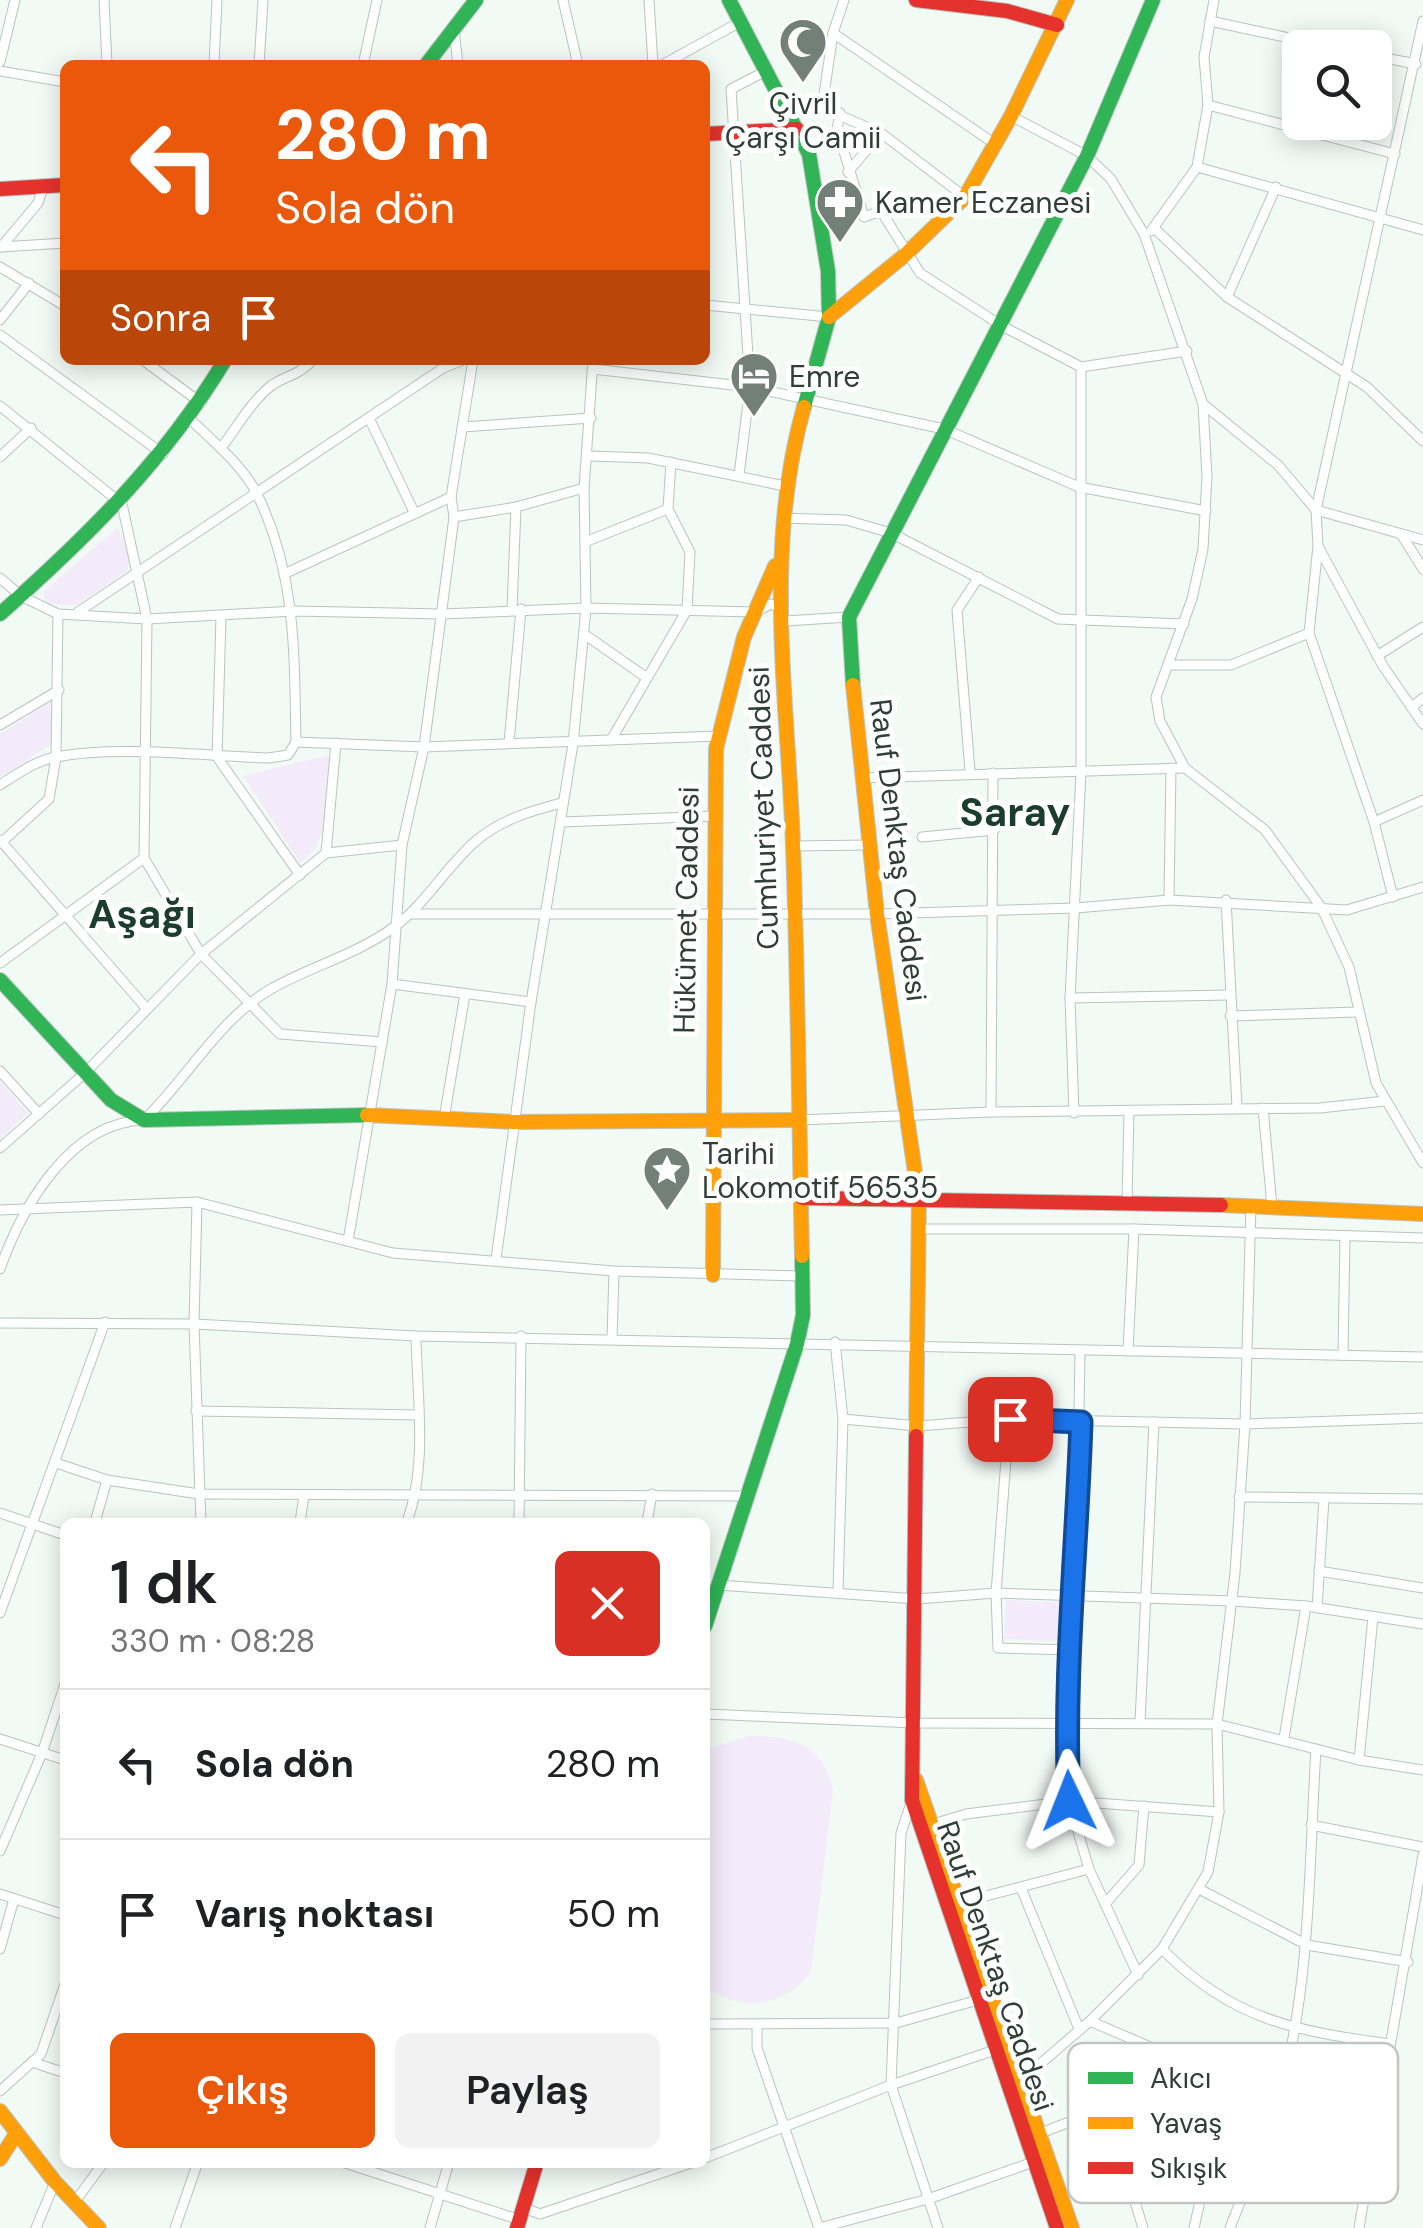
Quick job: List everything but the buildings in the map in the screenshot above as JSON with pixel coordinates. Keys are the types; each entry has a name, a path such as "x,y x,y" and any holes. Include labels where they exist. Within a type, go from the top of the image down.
{"street":[{"path":"0,62 16,0"},
{"path":"104,0 107,60"},
{"path":"214,60 217,0"},
{"path":"259,60 262,0"},
{"path":"364,60 378,0"},
{"path":"430,60 476,0"},
{"path":"563,0 577,60"},
{"path":"649,0 654,60"},
{"name":"Cumhuriyet Caddesi","path":"710,1610 797,1344 802,1198 793,846 779,557 786,486 805,398 829,317 809,154 729,0"},
{"path":"844,0 833,32 822,108 880,133 965,197"},
{"path":"916,0 1008,11 1057,25"},
{"path":"710,305 829,317 906,255 965,197 1012,116 1067,0"},
{"name":"Rauf Denktaş Caddesi","path":"1072,2228 1041,2159 959,1903 912,1800 919,1199 877,914 846,645 848,617 1088,156 1153,0"},
{"path":"1144,234 1156,230 1198,166 1208,104 1204,68 1214,0"},
{"path":"1210,21 1282,36"},
{"path":"671,60 740,22"},
{"path":"1394,897 1374,822 1309,632 1318,546 1316,510 1423,22"},
{"path":"454,30 457,60"},
{"path":"833,32 995,144"},
{"path":"1392,59 1416,64"},
{"path":"0,71 60,81"},
{"path":"738,474 750,387 731,90 764,72"},
{"path":"1208,104 1395,154"},
{"path":"840,113 837,130 864,216 881,210 920,273 1002,326 1082,366 1187,351"},
{"path":"1012,116 1088,156 1111,179 1144,234 1203,404 1206,511 1199,574 1159,686 1156,709 1186,768 1266,830 1322,907 1348,968 1369,1064 1385,1101 1423,1164"},
{"path":"710,134 797,129"},
{"path":"848,172 880,133"},
{"path":"1198,166 1423,230"},
{"path":"816,192 852,184"},
{"path":"0,187 60,185"},
{"path":"0,247 38,203 42,186"},
{"path":"1227,297 1276,187"},
{"path":"1156,230 1227,297 1344,371 1382,399 1423,441"},
{"path":"0,247 60,243"},
{"path":"0,267 60,301"},
{"path":"0,320 29,283"},
{"path":"0,335 165,456"},
{"path":"150,365 201,403"},
{"path":"0,614 122,504 165,456 222,365"},
{"path":"221,448 264,392 276,382 295,377 308,365"},
{"path":"78,612 369,418 439,365"},
{"path":"348,1241 392,984 393,928 402,846 424,747 454,517 451,496 472,365"},
{"path":"496,1259 531,1002 564,822 562,803 573,744 586,608 584,488 592,365"},
{"path":"599,365 750,387 944,429 1078,487 1206,511"},
{"path":"1074,1113 1070,998 1081,772 1078,487 1082,366"},
{"path":"1203,404 1278,465 1316,510 1423,540"},
{"path":"0,406 122,504 147,619 144,858 201,954 280,1034 382,1042"},
{"path":"369,418 414,512"},
{"path":"462,426 591,418"},
{"path":"0,785 28,767 56,757 288,755 296,742 294,610 284,574 256,494 221,448 191,420"},
{"path":"0,457 32,428"},
{"path":"589,456 672,462 786,486"},
{"path":"611,740 687,610 690,552 668,508 672,462"},
{"path":"454,517 516,507 584,488"},
{"path":"284,574 451,496"},
{"path":"508,743 516,609 516,507"},
{"path":"585,542 668,508"},
{"path":"782,518 846,520 892,533 1058,619 1184,624"},
{"path":"1401,534 1423,569"},
{"path":"1318,546 1378,656 1423,724"},
{"name":"Hükümet Caddesi","path":"713,1274 718,736 755,612 779,557"},
{"path":"970,772 957,610 980,577"},
{"path":"0,578 20,596 58,614 78,612 147,619 294,610 442,614 586,608 755,612 766,604 784,615 848,617"},
{"path":"58,614 56,757 49,799 1,841 147,1009"},
{"path":"221,617 217,756 300,874"},
{"path":"1378,656 1423,627"},
{"path":"1169,665 1231,665 1309,632"},
{"path":"584,634 647,678"},
{"path":"0,726 59,690"},
{"path":"1412,708 1423,698"},
{"path":"296,742 424,747 718,736"},
{"path":"326,852 336,743"},
{"path":"1169,900 1171,768"},
{"path":"861,778 1186,768"},
{"path":"991,1112 993,773"},
{"path":"1374,822 1423,800"},
{"path":"144,1120 176,1090 248,1005 271,989 342,958 393,928 478,840 517,814 562,803"},
{"path":"564,822 715,816"},
{"path":"922,837 994,830"},
{"path":"793,846 870,845"},
{"path":"0,1148 85,1073 201,954 326,852 402,846"},
{"path":"0,963 144,858"},
{"path":"410,914 877,914 1076,908 1169,900 1226,900 1346,910 1423,887"},
{"path":"1226,900 1237,1107"},
{"path":"0,980 110,1100 144,1120"},
{"path":"392,984 531,1002"},
{"path":"444,1119 466,994"},
{"path":"1070,998 1229,995"},
{"path":"1230,1016 1358,1012"},
{"path":"0,1071 38,1114"},
{"path":"0,1269 26,1208 93,1135 118,1120 367,1116 514,1122 712,1122 1263,1108 1385,1101"},
{"path":"1263,1108 1272,1206"},
{"path":"1127,1202 1129,1111"},
{"path":"802,1198 1251,1205 1423,1214"},
{"path":"197,1202 194,1324 202,1518"},
{"path":"0,1210 197,1202 393,1253 614,1272 802,1276"},
{"path":"1015,2084 1138,1975 1162,1949 1201,1890 1219,1812 1217,1724 1233,1601 1245,1424 1251,1205"},
{"path":"920,1229 1134,1228 1423,1238"},
{"path":"1128,1351 1134,1228"},
{"path":"1343,1356 1346,1236"},
{"path":"612,1339 614,1272"},
{"path":"0,1613 105,1322"},
{"path":"0,1324 194,1324 416,1336 1423,1357"},
{"path":"408,1518 417,1494 416,1336"},
{"path":"520,1518 521,1336"},
{"path":"835,1342 843,1419 838,1591"},
{"path":"1080,1352 1076,1596 1066,1722 1069,1801 1089,1869 1138,1975"},
{"path":"196,1411 418,1415"},
{"path":"843,1419 918,1426 1010,1419 1245,1424 1423,1418"},
{"path":"1010,1419 996,1593 998,1648 1071,1650"},
{"path":"1140,1722 1154,1422"},
{"path":"56,1463 108,1480 199,1494 746,1496"},
{"path":"96,1518 108,1480"},
{"path":"648,1518 652,1494"},
{"path":"301,1518 304,1496"},
{"path":"1239,1498 1423,1498"},
{"path":"1284,1738 1319,1571 1324,1500"},
{"path":"0,1513 60,1533"},
{"path":"1319,1571 1423,1588"},
{"path":"718,1584 916,1599 996,1593 1233,1601 1311,1607 1423,1624"},
{"path":"1359,1760 1373,1617"},
{"path":"0,1851 42,1753 60,1699"},
{"path":"710,1714 915,1723 1217,1724 1359,1760 1423,1770"},
{"path":"0,1739 60,1758"},
{"path":"1291,2043 1307,1945 1316,1750"},
{"name":"Rauf Denktaş Caddesi","path":"914,1778 995,2050 1040,2133 1041,2159 1057,2228"},
{"path":"912,1800 901,1834 891,2084 938,2228"},
{"path":"926,1824 966,1814 1069,1801 1219,1812"},
{"path":"1105,1904 1139,1865 1144,1806"},
{"path":"1311,1825 1423,1847"},
{"path":"1390,2043 1408,1962 1423,1855"},
{"path":"959,1903 1089,1869"},
{"path":"1021,1888 1080,2030"},
{"path":"1201,1890 1307,1945 1408,1962"},
{"path":"0,1894 60,1913"},
{"path":"0,1949 14,1899"},
{"path":"1162,1949 1198,1986 1294,2030 1383,2043"},
{"path":"0,2091 41,2054 60,1999"},
{"path":"710,2024 896,2023 978,2000"},
{"path":"1090,2021 1141,2043"},
{"path":"756,2026 757,2048 820,2228 928,2199 1041,2159"},
{"path":"710,2156 786,2130 891,2084 995,2050"},
{"path":"32,2062 60,2071"},
{"path":"0,2111 55,2182 99,2228"},
{"path":"1040,2133 1068,2122"},
{"path":"0,2159 16,2134"},
{"path":"74,2203 100,2168"},
{"path":"179,2227 196,2168"},
{"path":"361,2168 520,2218 676,2168"},
{"path":"430,2228 447,2168"},
{"path":"520,2218 535,2168"},
{"path":"36,2228 55,2182"},
{"path":"1135,2203 1142,2228"},
{"path":"1194,2228 1200,2203"},
{"path":"1230,2228 1239,2203"},
{"path":"1358,2228 1362,2203"}],"shaded area":[{"path":"118,527 130,559 127,571 76,605 46,604 43,592"},
{"path":"51,702 52,744 0,777 0,734"},
{"path":"329,755 323,829 310,855 300,863 243,776"},
{"path":"0,1081 28,1113 0,1139"},
{"path":"1006,1600 1066,1603 1066,1642 1004,1639"},
{"path":"749,1736 791,1741 822,1762 833,1790 811,1971 789,1993 775,1999 747,2003 710,1989 710,1748"}],"traffic: fast":[{"path":"430,60 476,0"},
{"path":"729,0 809,154 828,271 829,317 804,407"},
{"path":"853,685 849,617 1087,156 1153,0"},
{"path":"0,614 123,496 177,431 222,365"},
{"path":"0,980 111,1100 144,1120 367,1115"},
{"path":"710,1611 797,1344 803,1315 802,1256"}],"traffic: slow":[{"path":"829,317 905,255 965,197 1011,116 1067,0"},
{"path":"802,1256 795,896 781,570 784,515 804,407"},
{"path":"713,1275 716,749 744,637 775,566"},
{"path":"853,685 877,914 919,1199 916,1436"},
{"path":"367,1115 513,1122 800,1120"},
{"path":"1221,1205 1423,1214"},
{"path":"916,1780 1072,2228"},
{"path":"0,2111 55,2182 99,2228"},
{"path":"0,2159 16,2134"}],"traffic: jam":[{"path":"916,0 1007,11 1057,25"},
{"path":"710,134 797,129"},
{"path":"0,189 60,185"},
{"path":"802,1198 1221,1205"},
{"path":"916,1436 912,1800 1057,2228"},
{"path":"517,2228 535,2168"}],"place":[{"name":"Çivril Çarşı Camii","path":"803,84"},
{"name":"Kamer Eczanesi","path":"840,244"},
{"name":"Emre","path":"754,418"},
{"name":"Tarihi Lokomotif 56535","path":"667,1212"}],"district":[{"name":"Saray","path":"1015,812"},
{"name":"Aşağı","path":"142,914"}],"route":[{"path":"1010,1419 1081,1422 1076,1596 1066,1722 1069,1801"}]}
